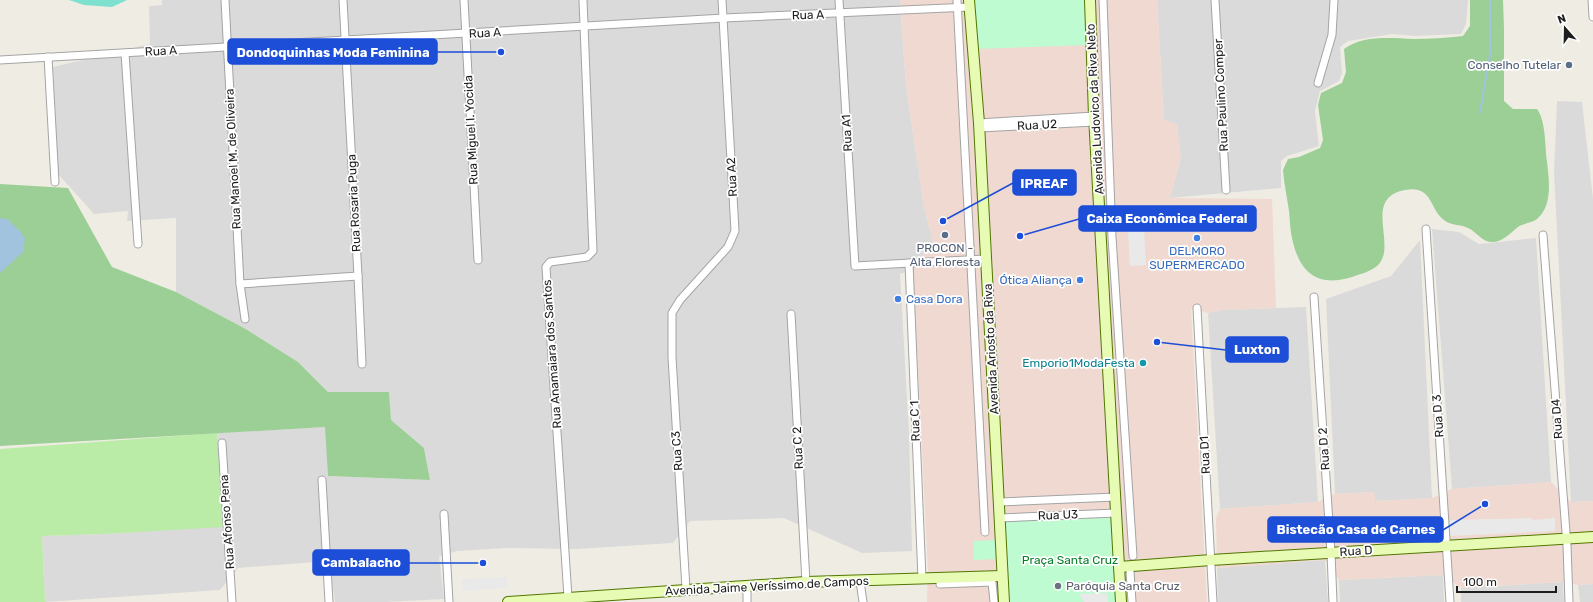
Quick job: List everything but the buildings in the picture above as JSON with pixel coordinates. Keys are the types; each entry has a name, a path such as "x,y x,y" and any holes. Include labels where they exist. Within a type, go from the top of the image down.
{"street":[{"name":"Rua Manoel M. de Oliveira","path":"225,0 240,284 245,319"},
{"name":"Rua Rosaria Puga","path":"343,0 362,364"},
{"name":"Rua Miguel I. Yocida","path":"464,0 478,260"},
{"name":"Rua Anamaiara dos Santos","path":"568,598 546,266 550,262 587,257 592,251 583,0"},
{"name":"Rua A2","path":"672,313 680,300 728,247 735,230 722,0"},
{"name":"Rua A1","path":"839,0 855,266 909,263"},
{"path":"957,0 985,532"},
{"name":"Avenida Ludovico da Riva Neto","path":"1090,0 1094,119 1121,602"},
{"path":"1103,0 1112,237 1133,556"},
{"name":"Rua Paulino Comper","path":"1216,0 1226,190"},
{"path":"1318,83 1332,35 1334,0"},
{"path":"1592,0 1593,17"},
{"name":"Rua A","path":"0,60 724,18 958,8 969,4"},
{"name":"Avenida Ariosto da Riva","path":"969,4 979,125 985,259 1000,502 1004,602"},
{"path":"125,53 138,244"},
{"path":"48,57 55,182"},
{"name":"Rua U2","path":"979,125 1094,119"},
{"name":"Rua D 3","path":"1426,229 1450,602"},
{"name":"Rua D4","path":"1543,235 1570,602"},
{"path":"909,263 985,259"},
{"name":"Rua C 1","path":"909,263 922,579"},
{"path":"240,284 358,276"},
{"name":"Rua D 2","path":"1314,297 1333,602"},
{"name":"Rua D1","path":"1197,308 1213,602"},
{"name":"Rua C3","path":"672,313 672,357 686,589"},
{"name":"Rua C 2","path":"791,314 806,582"},
{"name":"Rua Afonso Pena","path":"222,443 232,602"},
{"path":"322,480 329,602"},
{"name":"Rua U3","path":"1000,502 1116,497"},
{"name":"Rua U3","path":"1000,518 1116,513"},
{"path":"444,514 449,602"},
{"name":"Rua D","path":"1119,567 1593,537"},
{"path":"1130,571 1132,602"},
{"name":"Avenida Jaime Veríssimo de Campos","path":"509,602 806,582 1002,576"},
{"path":"860,581 863,602"},
{"path":"940,584 992,582 994,602"},
{"path":"747,587 748,602"}],"shaded area":[{"path":"69,0 127,0 112,7 84,5"},
{"path":"162,0 900,0 906,86 924,207 933,241 913,270 900,274 909,433 912,551 862,553 784,518 690,521 673,543 577,549 507,548 457,551 439,556 444,599 386,602 335,602 329,561 238,568 220,590 45,602 42,536 104,534 223,526 217,433 326,427 328,476 430,480 424,448 391,420 389,393 328,392 298,362 244,328 176,292 176,218 127,221 128,211 94,214 58,174 53,67 150,44 149,6 162,5"},
{"path":"900,0 1157,0 1164,120 1177,124 1181,157 1170,198 1272,199 1276,308 1221,310 1208,313 1191,309 1207,602 927,602 928,572 913,270 933,241 924,207 906,86"},
{"path":"1157,0 1468,0 1466,24 1461,34 1415,36 1392,34 1348,41 1340,47 1342,73 1339,81 1320,91 1315,111 1319,146 1287,156 1281,161 1281,188 1170,198 1181,157 1164,121"},
{"path":"1557,101 1582,102 1593,199 1593,501 1571,502 1554,173"},
{"path":"1143,212 1146,265 1130,266 1127,213"},
{"path":"0,218 7,219 20,231 25,239 23,252 0,273"},
{"path":"1432,229 1459,232 1479,244 1536,238 1551,482 1452,489"},
{"path":"1420,240 1432,498 1375,501 1374,492 1335,494 1326,299 1391,276"},
{"path":"1306,307 1318,502 1220,509 1208,313 1221,310"},
{"path":"1551,482 1571,502 1593,501 1593,584 1578,585 1563,582 1461,588 1443,575 1339,580 1325,560 1217,568 1216,518 1220,509 1318,502 1335,494 1374,492 1375,501 1432,498 1452,489"},
{"path":"1532,518 1532,520 1555,518 1555,531 1450,536 1450,520"},
{"path":"1325,560 1328,602 1218,602 1217,568"},
{"path":"1443,575 1444,602 1340,602 1339,580"},
{"path":"507,577 507,588 462,591 461,579"},
{"path":"1563,582 1564,602 1461,602 1461,588"},
{"path":"1593,584 1593,602 1580,602 1578,585"},
{"path":"1107,593 1108,602 1084,602 1079,594"}],"green space":[{"path":"972,0 1086,0 1089,45 975,49"},
{"path":"1470,0 1503,0 1504,101 1513,109 1537,109 1540,114 1545,134 1549,184 1546,207 1537,219 1518,227 1502,240 1490,242 1484,240 1467,227 1444,220 1439,215 1426,194 1414,189 1405,190 1392,195 1385,203 1383,213 1383,258 1377,266 1365,273 1340,280 1319,278 1305,268 1299,260 1295,250 1291,232 1283,170 1288,159 1299,157 1320,148 1323,140 1318,105 1321,93 1342,83 1346,72 1344,49 1360,41 1377,38 1425,39 1463,36 1470,26"},
{"path":"0,184 68,188 112,267 176,292 244,328 298,362 328,392 389,392 391,420 424,448 430,480 328,476 325,427 0,446"},
{"path":"217,433 223,527 42,536 45,602 0,602 0,449"},
{"name":"Praça Santa Cruz","path":"1111,517 1117,602 1007,602 1004,521"},
{"path":"996,540 997,559 974,560 973,541"}],"waterway":[{"path":"1480,112 1490,53 1490,0"}],"place":[{"name":"Dondoquinhas Moda Feminina","path":"501,52"},
{"name":"Conselho Tutelar","path":"1569,65"},
{"name":"IPREAF","path":"943,221"},
{"name":"PROCON - Alta Floresta","path":"945,235"},
{"name":"Caixa Econômica Federal","path":"1020,236"},
{"name":"DELMORO SUPERMERCADO","path":"1197,238"},
{"name":"Ótica Aliança","path":"1080,280"},
{"name":"Casa Dora","path":"898,299"},
{"name":"Luxton","path":"1157,342"},
{"name":"Emporio1ModaFesta","path":"1143,363"},
{"name":"Bistecão Casa de Carnes","path":"1485,504"},
{"name":"Cambalacho","path":"483,563"},
{"name":"Paróquia Santa Cruz","path":"1058,586"}]}
